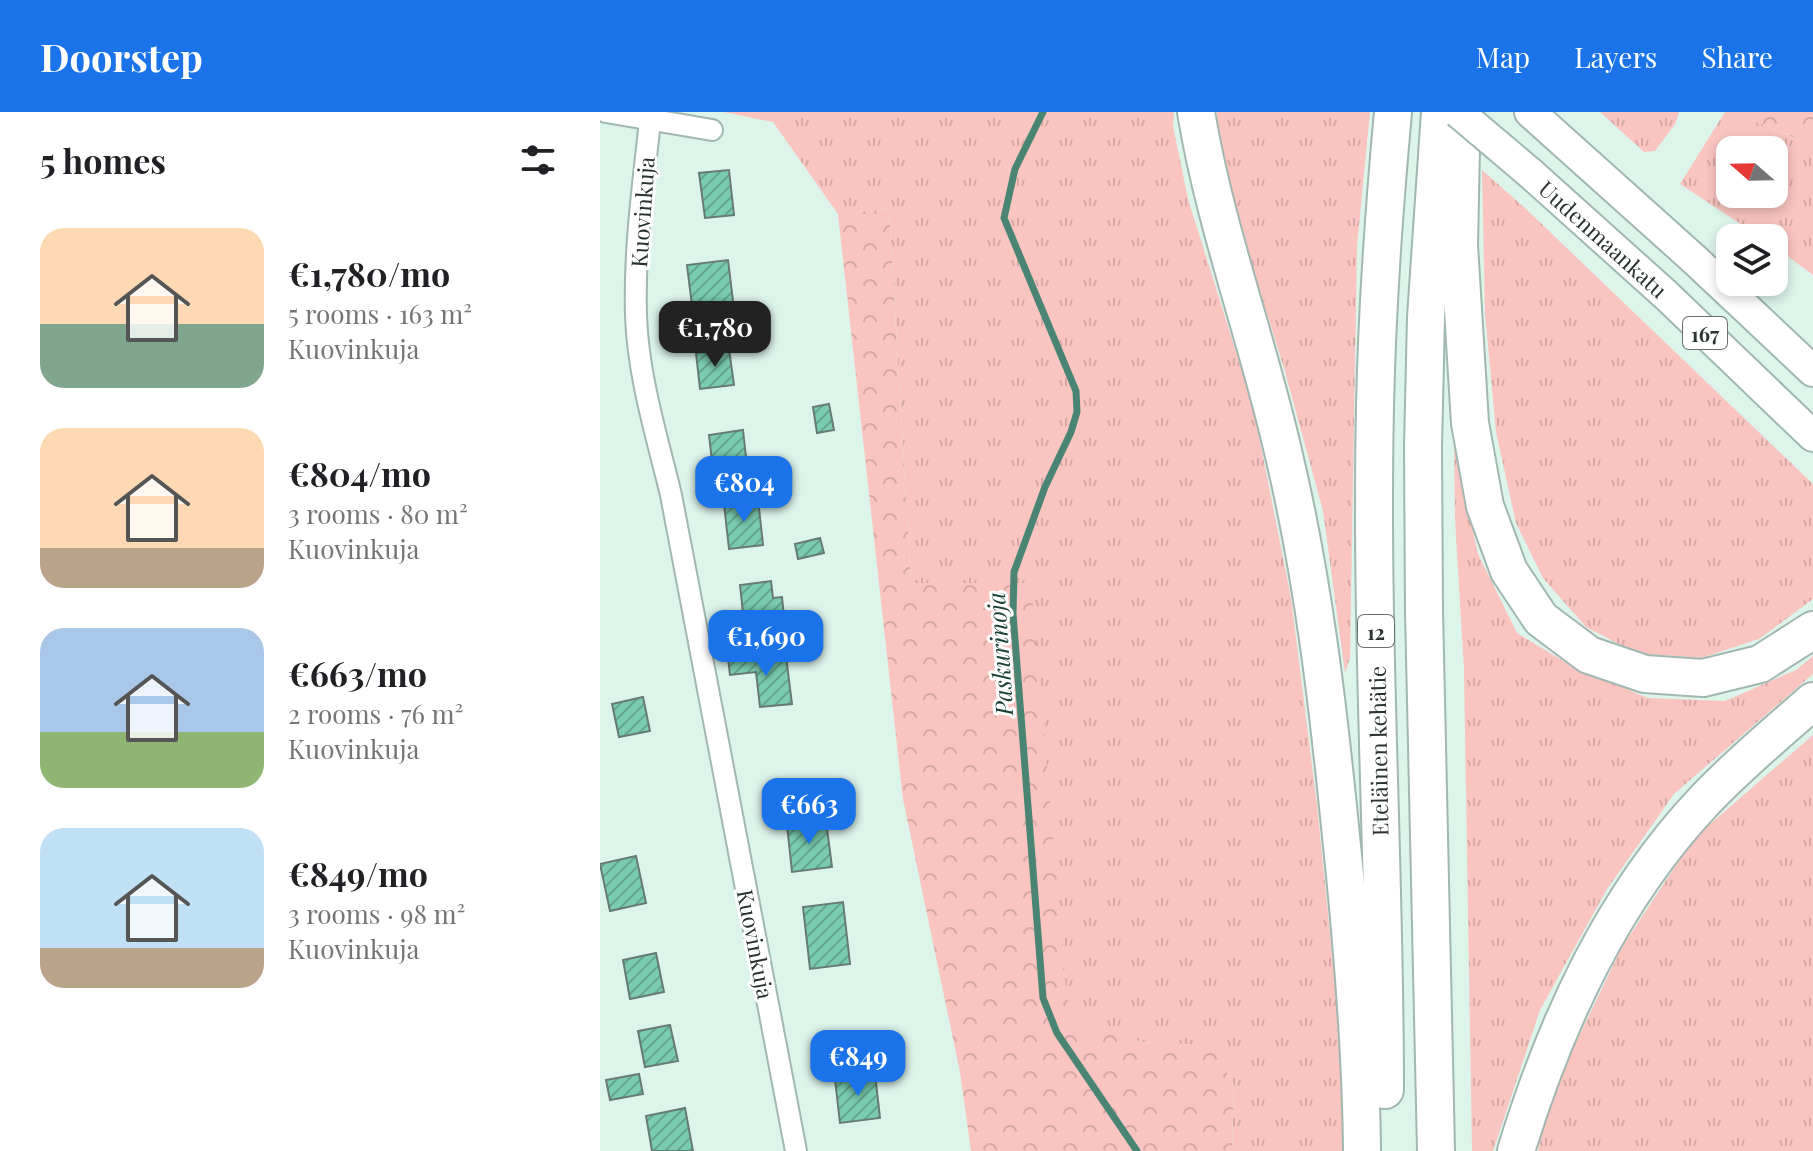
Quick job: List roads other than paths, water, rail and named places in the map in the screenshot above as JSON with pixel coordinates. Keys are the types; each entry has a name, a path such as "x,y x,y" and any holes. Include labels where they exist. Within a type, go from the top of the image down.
{"highway":[{"path":"1196,112 1205,164 1282,447 1322,655 1350,930 1362,1080 1362,1151"},
{"name":"Eteläinen kehätie","path":"1384,1151 1375,409 1381,253 1393,112"},
{"name":"12","path":"1436,1151 1423,447 1426,317 1440,112"},
{"path":"1460,112 1459,245 1470,423 1485,506 1509,571 1541,619 1589,655 1645,674 1703,678 1760,664 1813,630"},
{"path":"1516,1151 1537,1083 1571,1002 1612,925 1658,856 1705,800 1813,701"}],"main road":[{"name":"Uudenmaankatu","path":"1460,112 1666,295 1813,436"},
{"name":"Uudenmaankatu","path":"1533,114 1813,371"}],"street":[{"path":"606,112 712,130"},
{"name":"Kuovinkuja","path":"650,121 639,219 638,341 649,406 673,507 796,1151"}],"waterway":[{"name":"Paskurinoja","path":"1043,112 1015,169 1004,218 1076,391 1077,412 1071,432 1045,487 1014,572 1013,614 1043,998 1057,1033 1137,1151"}]}
